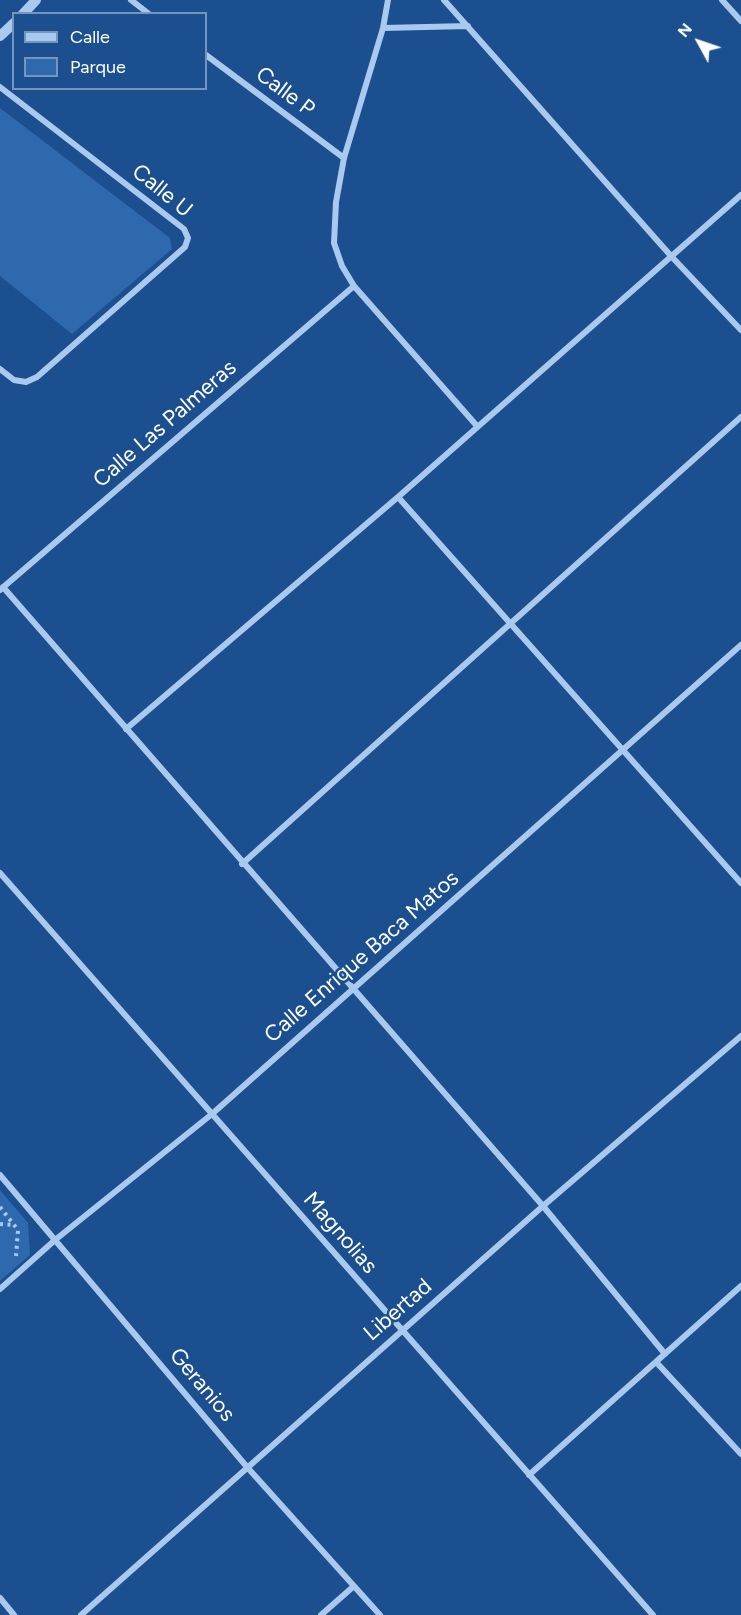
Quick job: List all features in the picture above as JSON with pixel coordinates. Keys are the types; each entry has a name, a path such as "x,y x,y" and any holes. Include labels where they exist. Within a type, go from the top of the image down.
{"street":[{"path":"25,12 36,0"},
{"path":"131,0 146,12"},
{"path":"388,0 383,28 344,158 336,202 334,243 342,266 354,286 477,426"},
{"path":"444,0 671,256 741,330"},
{"path":"722,0 741,21"},
{"path":"0,36 12,25"},
{"path":"383,28 468,26"},
{"name":"Calle P","path":"207,56 344,158"},
{"name":"Calle U","path":"0,87 184,228 188,238 185,247 37,377 26,382 14,380 0,369"},
{"path":"126,729 398,497 741,195"},
{"name":"Calle Las Palmeras","path":"2,588 354,286"},
{"path":"242,864 741,417"},
{"path":"398,497 741,883"},
{"path":"2,588 543,1206 665,1354"},
{"name":"Calle Enrique Baca Matos","path":"0,1289 55,1240 212,1114 741,645"},
{"name":"Magnolias","path":"0,873 653,1615"},
{"name":"Libertad","path":"81,1615 543,1206 741,1036"},
{"name":"Geranios","path":"0,1175 247,1467 380,1615"},
{"path":"529,1475 741,1286"},
{"path":"657,1363 741,1454"},
{"path":"321,1615 354,1586"},
{"path":"0,1598 14,1615"}],"path":[{"path":"0,1207 18,1230 16,1263"},
{"path":"0,1224 14,1225"}],"green space":[{"path":"0,108 170,238 172,249 72,334 0,276"},
{"path":"0,1190 28,1223 30,1255 0,1281"}]}
